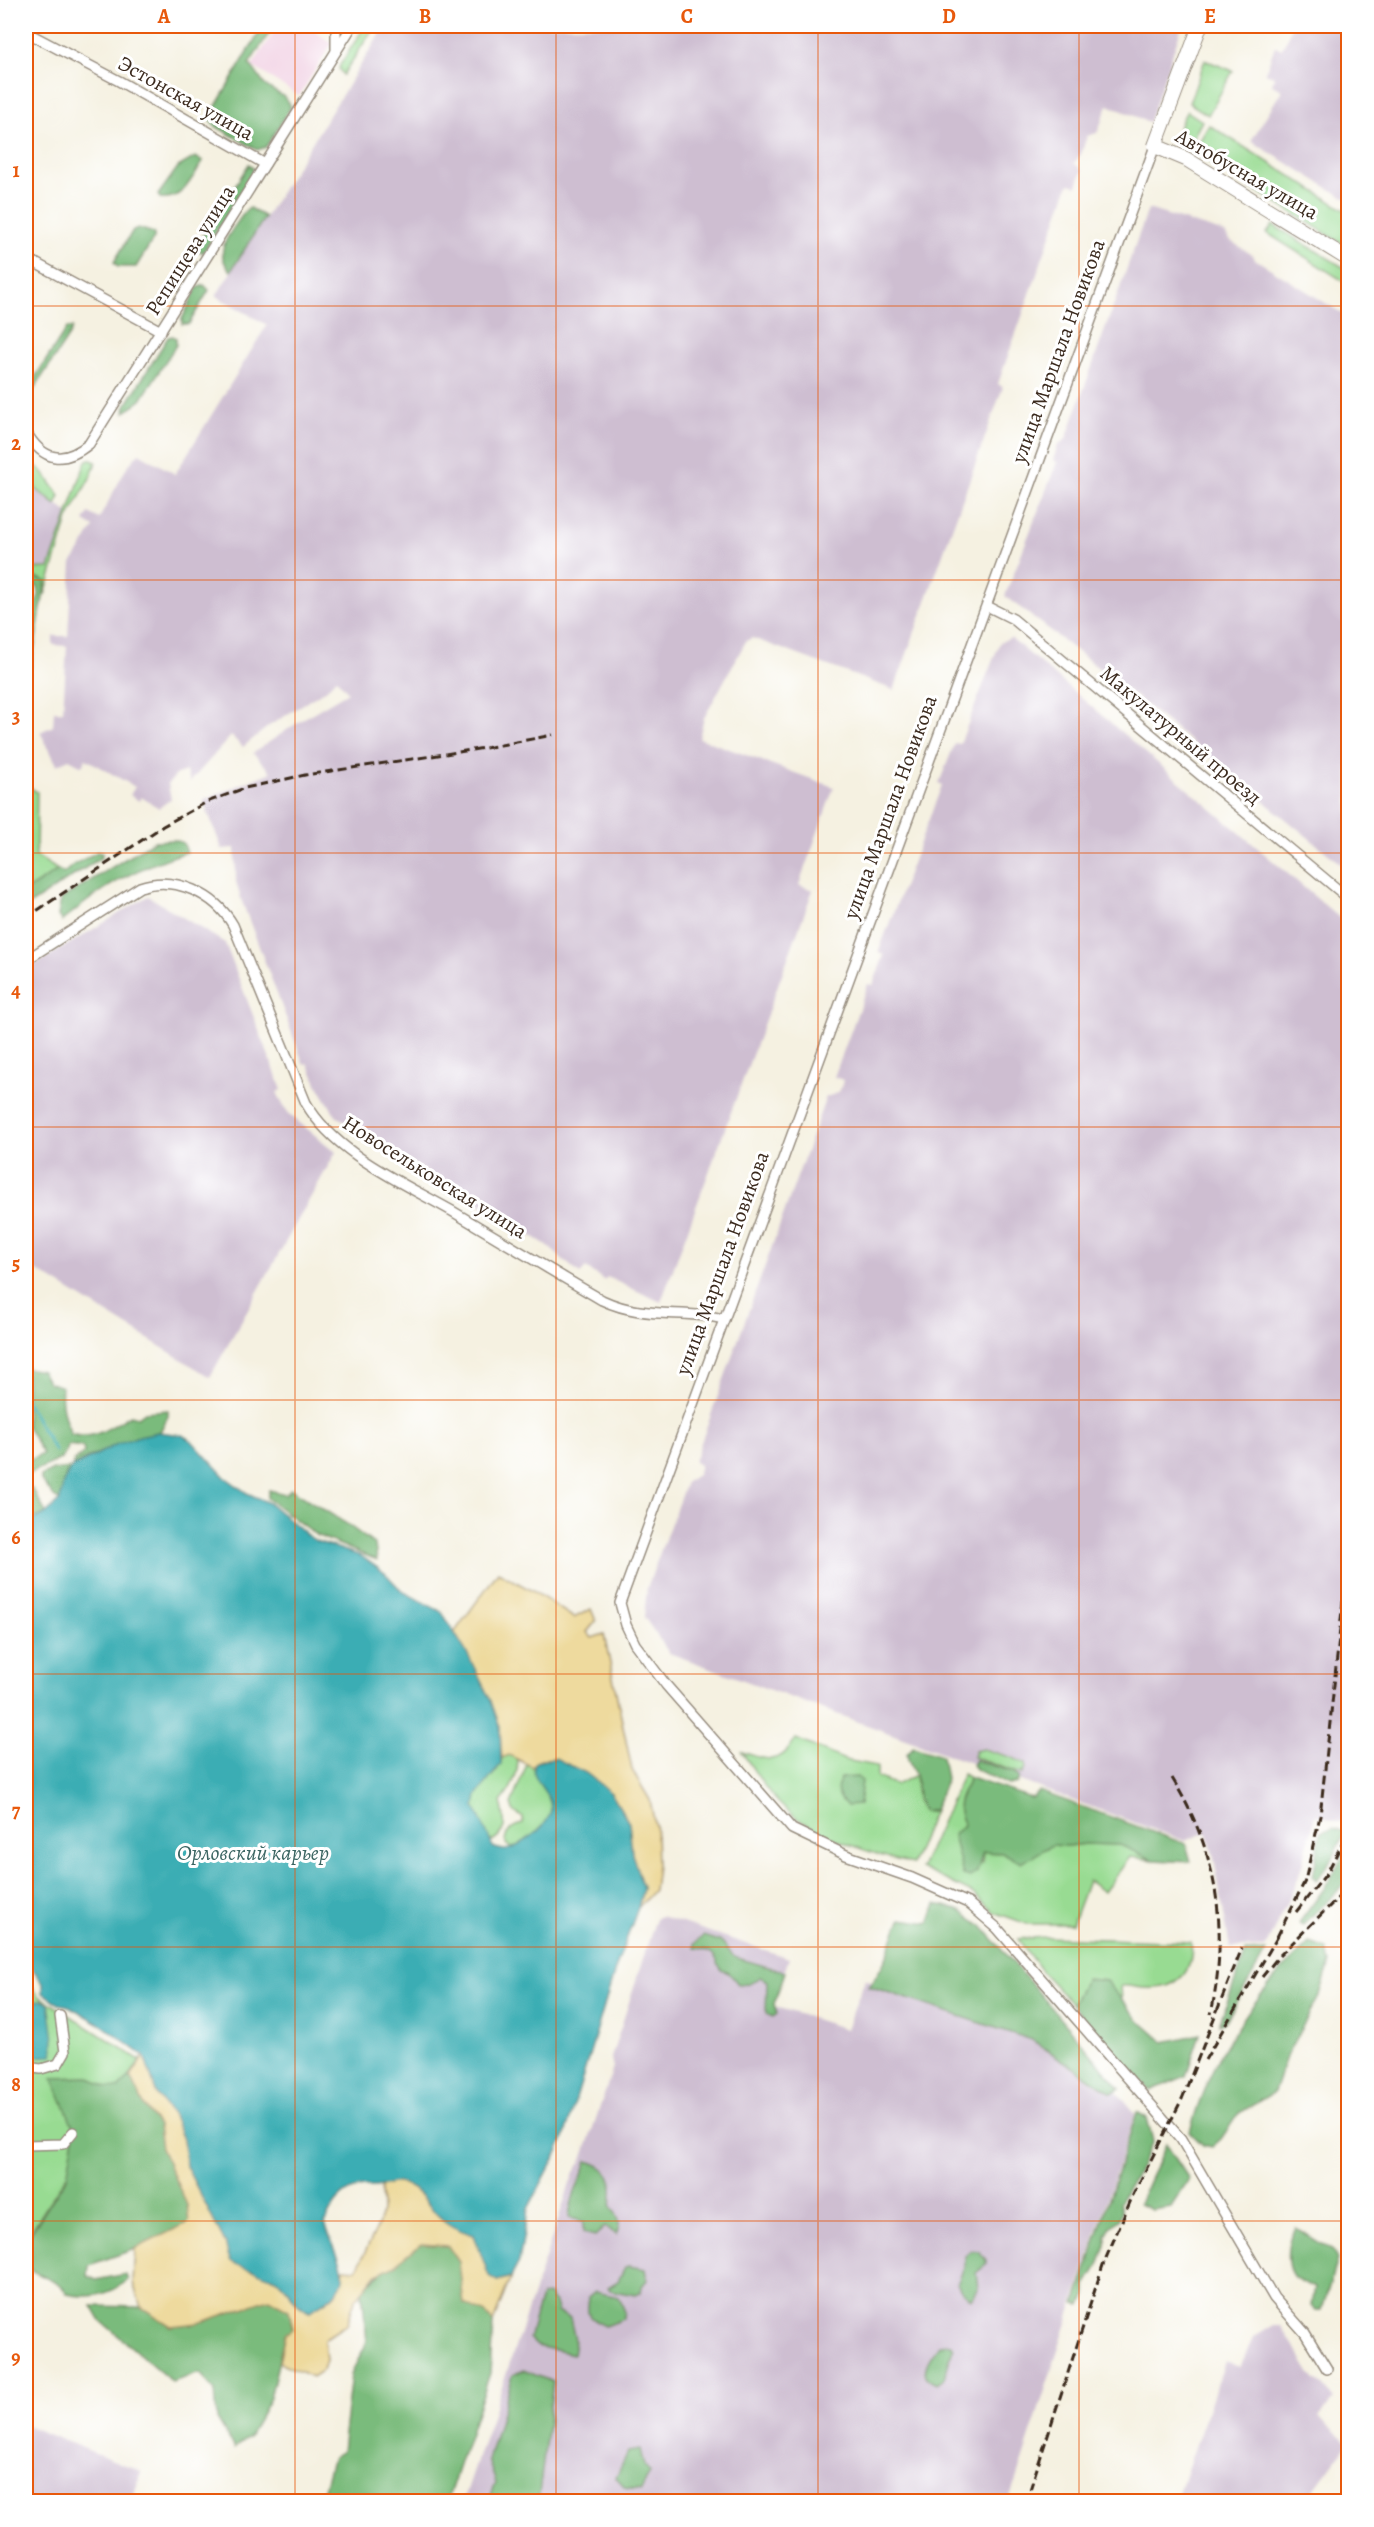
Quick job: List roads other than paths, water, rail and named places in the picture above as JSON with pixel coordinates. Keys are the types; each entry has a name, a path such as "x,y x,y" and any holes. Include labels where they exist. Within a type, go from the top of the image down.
{"street":[{"path":"336,26 336,52"},
{"name":"Репищева улица","path":"26,432 44,453 59,458 77,454 89,444 352,26"},
{"name":"улица Маршала Новикова","path":"1200,26 620,1603 626,1625 635,1644 666,1685 792,1829 846,1855 912,1878 968,1903 998,1928 1180,2139 1274,2298 1305,2333 1327,2369"},
{"name":"Эстонская улица","path":"26,32 119,81 265,164"},
{"name":"Автобусная улица","path":"1155,146 1186,159 1348,259"},
{"path":"26,258 161,331"},
{"name":"Макулатурный проезд","path":"987,606 1013,619 1348,898"},
{"name":"Новосельковская улица","path":"26,960 129,892 153,882 165,882 195,891 224,910 233,925 306,1103 319,1123 333,1137 391,1176 621,1309 645,1314 724,1318"},
{"path":"26,2067 41,2069 58,2064 65,2052 60,2016"},
{"path":"26,2145 63,2144 73,2132"}],"water":[{"name":"Орловский карьер","path":"158,1432 182,1435 192,1441 225,1477 247,1493 269,1503 307,1535 316,1541 361,1556 385,1573 402,1591 442,1612 468,1655 491,1701 500,1727 501,1764 477,1795 475,1807 493,1847 506,1850 519,1845 539,1830 549,1817 551,1806 534,1771 536,1762 555,1758 586,1773 611,1793 629,1823 632,1854 643,1888 638,1908 615,1970 563,2142 528,2209 519,2262 511,2277 497,2281 489,2276 474,2235 448,2224 418,2193 398,2183 352,2190 333,2206 325,2223 341,2263 342,2282 337,2291 310,2311 299,2305 280,2282 232,2262 226,2245 186,2166 183,2139 172,2114 158,2097 144,2056 102,2025 69,2006 59,2004 43,1993 43,1983 26,1960 26,1523 45,1514 60,1500 63,1483 71,1468 117,1444"},
{"path":"42,2000 49,2003 54,2040 52,2056 26,2057 26,2008 30,2002"}],"waterway":[{"path":"26,1401 55,1451"}],"railway":[{"path":"26,918 163,826 207,802 245,788 305,775 485,748 553,735"},
{"path":"1277,1937 1305,1881 1320,1816 1348,1554"},
{"path":"1172,1778 1200,1834 1216,1892 1219,1951 1211,2014"},
{"path":"1296,1912 1327,1873 1348,1832"},
{"path":"1262,1977 1279,1956 1348,1888"},
{"path":"1205,2060 1281,1931"},
{"path":"1026,2502 1103,2265 1133,2195 1182,2099 1242,1948"}]}
